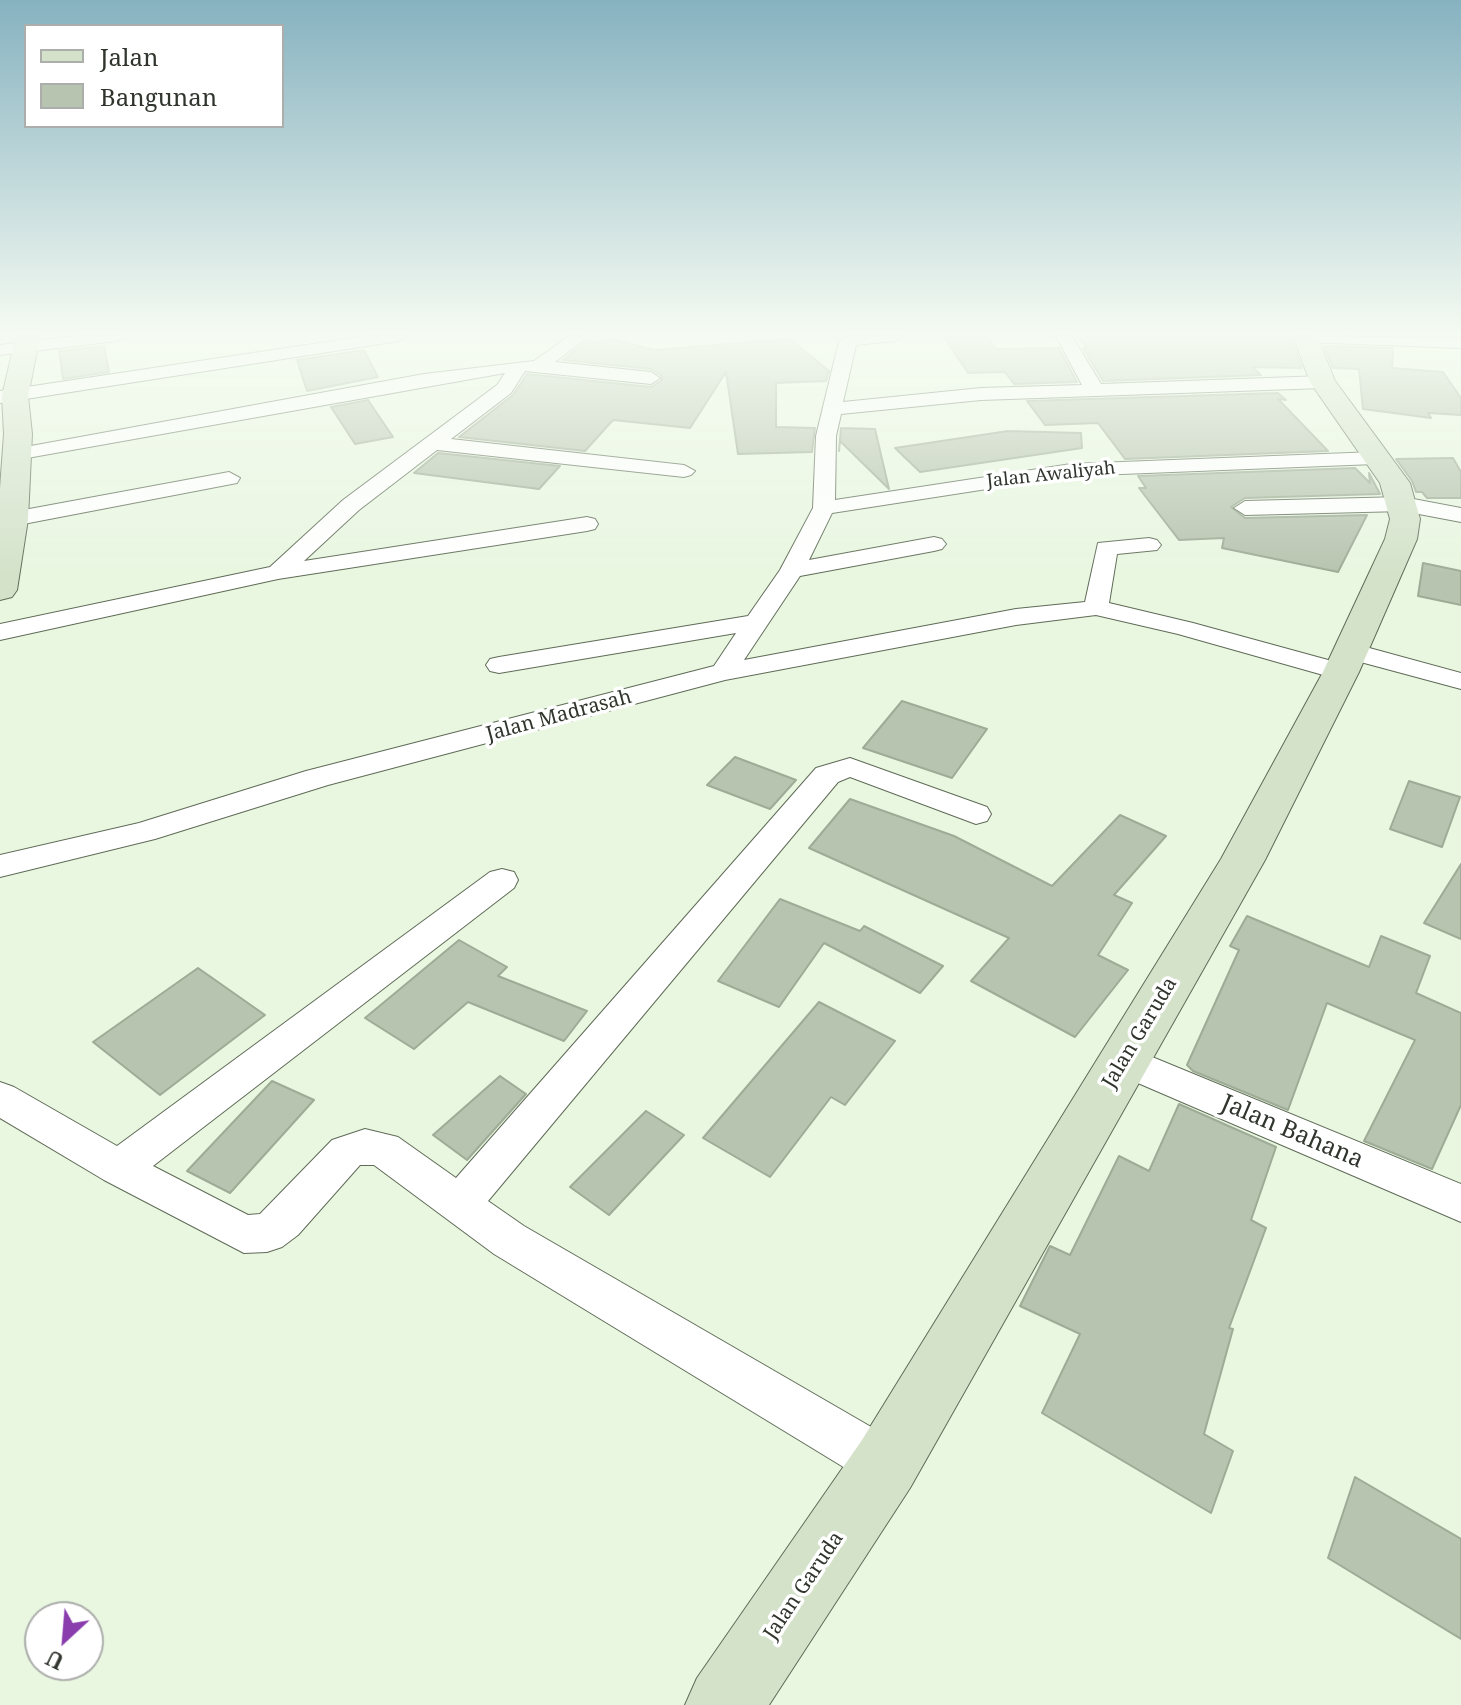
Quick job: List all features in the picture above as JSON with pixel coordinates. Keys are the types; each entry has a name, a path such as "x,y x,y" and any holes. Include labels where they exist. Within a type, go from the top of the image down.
{"street":[{"path":"0,590 16,454 11,416"},
{"path":"16,454 228,416"},
{"path":"278,572 351,505 468,416"},
{"path":"723,672 792,570 824,508 826,436 831,416"},
{"path":"1349,416 1375,458 1395,483 1403,504"},
{"path":"431,443 684,471"},
{"name":"Jalan Awaliyah","path":"824,508 1071,470 1375,458"},
{"path":"7,534 229,478"},
{"path":"1245,508 1403,504 1461,515"},
{"name":"Jalan Garuda","path":"724,1705 886,1464 1243,860 1346,661 1401,539 1405,519 1403,504"},
{"path":"0,632 278,572 587,524"},
{"path":"792,570 934,544"},
{"path":"1096,608 1106,548 1149,545"},
{"path":"1169,599 1184,628"},
{"name":"Jalan Madrasah","path":"0,866 144,832 317,778 723,672 1016,617 1096,608 1346,661 1461,681"},
{"path":"499,665 759,622"},
{"path":"460,1204 827,775 850,767 976,814"},
{"path":"119,1168 502,880"},
{"name":"Jalan Bahana","path":"1123,1060 1461,1203"},
{"path":"0,1098 119,1168 244,1234 267,1233 283,1222 346,1152 365,1146 384,1149 509,1240 886,1464"}],"building":[{"path":"337,416 379,416 393,437 355,444"},
{"path":"487,416 698,416 690,428 613,420 585,451 459,437"},
{"path":"732,416 776,416 776,427 815,428 812,452 738,454"},
{"path":"1038,416 1294,416 1328,451 1125,459 1098,423 1045,425"},
{"path":"841,428 875,429 889,489 840,441 839,451"},
{"path":"1008,431 1081,433 1082,448 920,472 895,448"},
{"path":"438,453 560,466 539,489 414,473"},
{"path":"1453,458 1461,472 1461,498 1427,498 1422,492 1416,492 1396,459"},
{"path":"1355,468 1370,483 1369,473 1380,494 1245,498 1231,507 1245,518 1367,515 1338,572 1222,548 1224,538 1179,540 1139,488 1146,488 1138,476"},
{"path":"1423,563 1461,571 1461,605 1418,596"},
{"path":"902,701 987,729 952,778 863,748"},
{"path":"735,757 796,780 770,809 707,785"},
{"path":"1409,781 1460,797 1442,847 1390,829"},
{"path":"850,799 954,836 1052,886 1120,815 1166,836 1114,895 1132,903 1098,955 1128,970 1075,1037 971,981 1009,938 809,848"},
{"path":"1461,864 1461,939 1424,923"},
{"path":"780,899 860,931 864,926 943,966 920,993 824,943 779,1007 718,981"},
{"path":"1247,916 1369,967 1381,936 1430,956 1416,993 1461,1013 1461,1105 1432,1169 1364,1141 1415,1040 1327,1003 1288,1110 1193,1071 1187,1065 1239,950 1230,946"},
{"path":"459,940 507,967 498,976 587,1011 564,1041 468,1002 414,1049 365,1018"},
{"path":"198,968 265,1015 160,1095 93,1042"},
{"path":"819,1002 895,1041 845,1105 831,1097 770,1177 703,1138"},
{"path":"500,1076 526,1094 467,1160 433,1135"},
{"path":"272,1081 314,1100 230,1193 187,1171"},
{"path":"1179,1104 1276,1147 1251,1220 1266,1228 1229,1328 1233,1329 1204,1434 1233,1451 1211,1513 1042,1413 1080,1334 1020,1306 1050,1246 1070,1255 1119,1156 1149,1171"},
{"path":"646,1111 684,1135 609,1215 570,1187"},
{"path":"1355,1477 1461,1539 1461,1639 1328,1558"}]}
